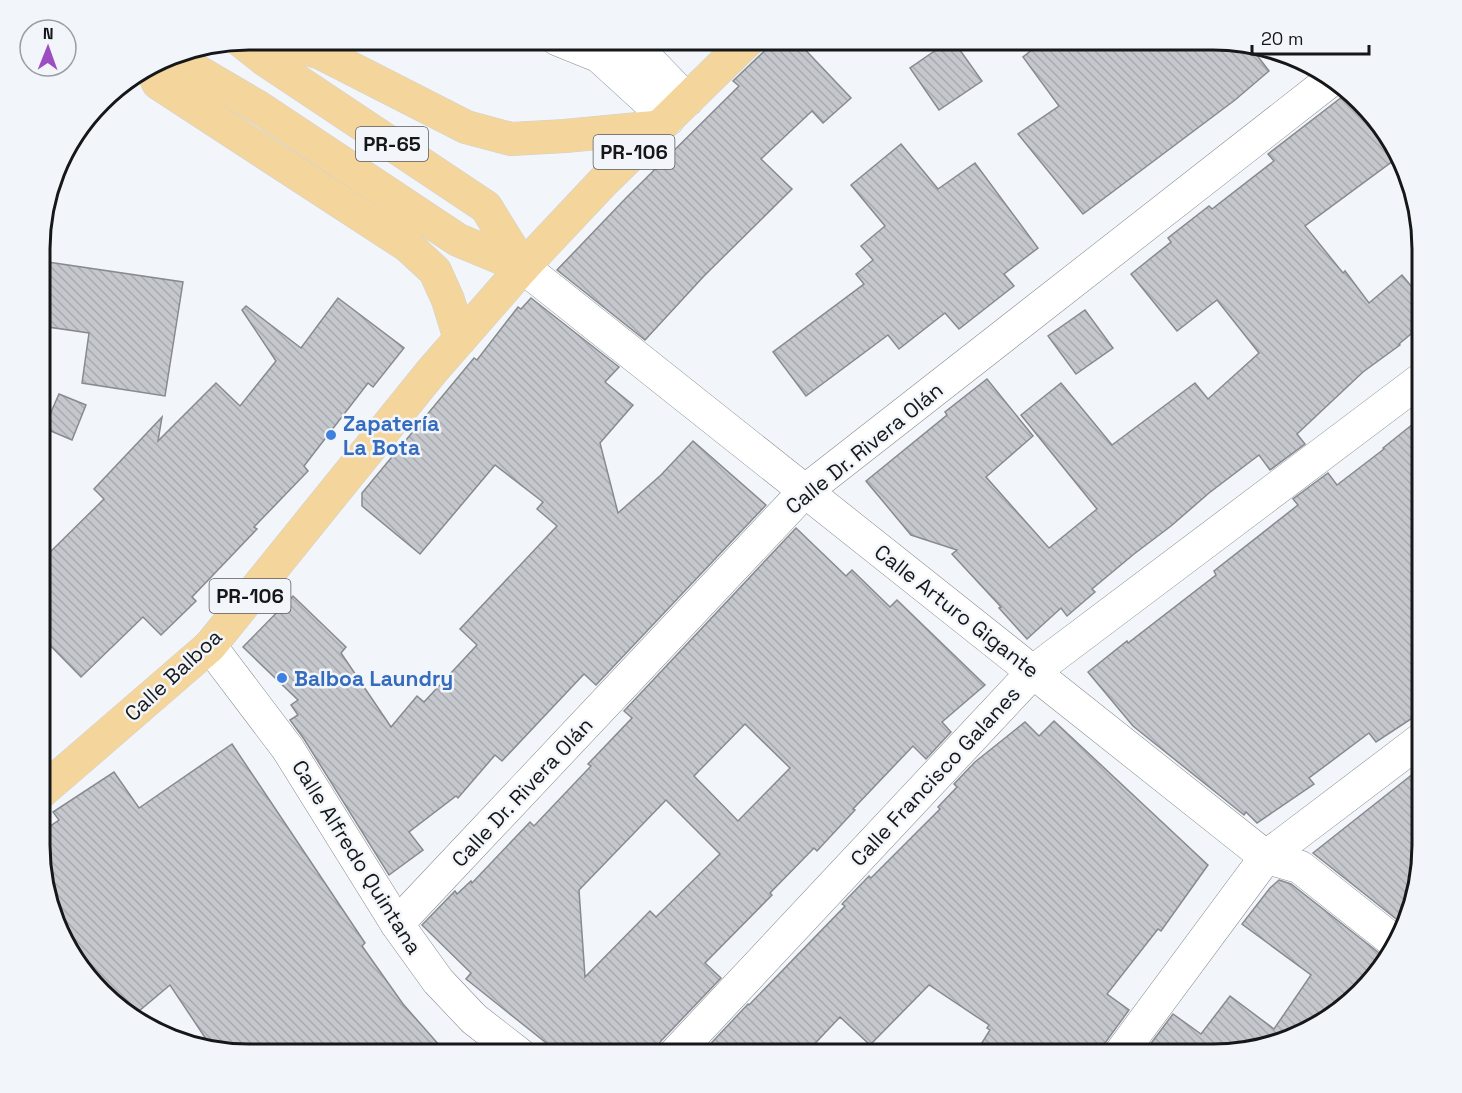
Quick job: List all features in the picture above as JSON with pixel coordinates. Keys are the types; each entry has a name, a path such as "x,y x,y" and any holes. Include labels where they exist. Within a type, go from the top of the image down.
{"main road":[{"name":"PR-65","path":"253,50 486,207 523,267"},
{"path":"310,50 321,53 466,127 512,138 566,136 671,115"},
{"name":"PR-106","path":"523,267 603,182 738,50"},
{"name":"PR-65","path":"180,62 258,107 458,240 523,267"},
{"path":"154,73 158,83 408,246 435,271 448,300 460,339"},
{"name":"Calle Balboa","path":"50,784 210,646 432,371 523,267"}],"street":[{"path":"584,50 598,56 671,115"},
{"path":"634,50 671,115"},
{"name":"Calle Dr. Rivera Olán","path":"397,924 804,492 1325,84"},
{"name":"Calle Arturo Gigante","path":"523,267 1266,856 1300,867 1389,938"},
{"name":"Calle Francisco Galanes","path":"685,1043 1034,671 1412,386"},
{"name":"Calle Alfredo Quintana","path":"210,646 288,749 397,924 438,981 474,1019 505,1043"},
{"path":"1127,1044 1266,856 1412,746"}],"building":[{"path":"765,50 805,50 851,98 823,123 812,111 761,159 792,189 704,276 645,340 557,270 739,86 733,81"},
{"path":"936,50 960,50 982,81 939,110 910,68"},
{"path":"1032,50 1227,50 1256,54 1269,71 1235,100 1083,214 1018,134 1059,106 1023,57"},
{"path":"1342,97 1363,117 1393,161 1305,226 1343,273 1345,271 1369,303 1402,275 1412,287 1412,333 1400,345 1363,372 1297,434 1305,444 1270,470 1259,455 1092,589 1095,592 1067,616 1061,608 1027,639 952,554 957,550 911,535 866,481 947,415 945,412 987,379 1033,436 986,477 1049,548 1097,509 1021,415 1061,383 1112,445 1195,383 1208,399 1259,353 1217,300 1177,331 1131,274 1171,242 1168,238 1209,206 1212,209 1274,161 1268,154"},
{"path":"901,144 938,189 975,163 1038,248 1004,274 1014,286 959,329 945,313 899,349 888,335 806,396 773,352 864,284 856,274 873,260 861,246 885,226 851,185"},
{"path":"50,262 183,282 165,396 82,383 89,333 50,327"},
{"path":"338,298 404,348 373,387 368,383 304,466 308,471 192,597 196,601 161,635 143,617 81,677 50,645 50,552 104,499 94,489 162,417 158,441 216,383 240,406 276,361 242,310 246,306 301,348"},
{"path":"531,298 619,367 605,382 633,405 600,443 618,513 661,475 693,441 766,505 596,685 584,674 502,761 495,755 458,798 456,796 409,832 423,850 389,875 290,720 298,715 291,705 298,700 243,647 293,596 346,647 341,653 391,727 417,696 424,702 477,645 460,629 557,526 537,509 543,502 495,465 420,554 362,506 362,493 474,358 477,360 518,307 521,309"},
{"path":"1085,310 1113,348 1076,374 1048,336"},
{"path":"59,394 86,405 72,440 50,431 50,414"},
{"path":"1412,425 1412,718 1376,742 1369,733 1309,778 1314,784 1257,823 1246,812 1244,815 1133,726 1088,672 1216,575 1214,571 1298,505 1293,499 1328,473 1337,485"},
{"path":"796,528 846,576 852,570 890,607 897,600 985,685 942,722 951,732 926,759 913,746 817,851 814,848 770,893 772,895 705,963 721,978 660,1043 547,1043 466,979 471,973 422,925 455,891 457,894 471,881 472,883 530,822 534,826 591,766 588,764 632,718 624,711","holes":["745,724 790,768 738,821 694,776","666,800 720,854 656,917 650,911 585,977 579,890"]},
{"path":"1054,721 1208,865 1161,931 1158,929 1107,994 1129,1010 1105,1044 981,1044 990,1030 987,1028 989,1025 929,985 871,1044 840,1017 815,1044 711,1043 845,906 842,904 869,876 871,878 940,809 938,807 957,787 954,784 975,762 1025,722 1039,736"},
{"path":"232,744 365,943 362,946 403,1004 438,1043 222,1042 206,1039 170,985 139,1011 117,994 83,955 65,921 53,883 50,826 59,820 53,812 114,772 139,808"},
{"path":"1412,775 1411,871 1406,896 1397,920 1313,853"},
{"path":"1279,880 1291,884 1380,954 1363,976 1345,994 1302,1023 1278,1033 1240,1042 1151,1044 1173,1014 1201,1034 1230,996 1274,1029 1311,975 1242,924"}],"place":[{"name":"Zapatería La Bota","path":"331,435"},
{"name":"Balboa Laundry","path":"282,678"}]}
